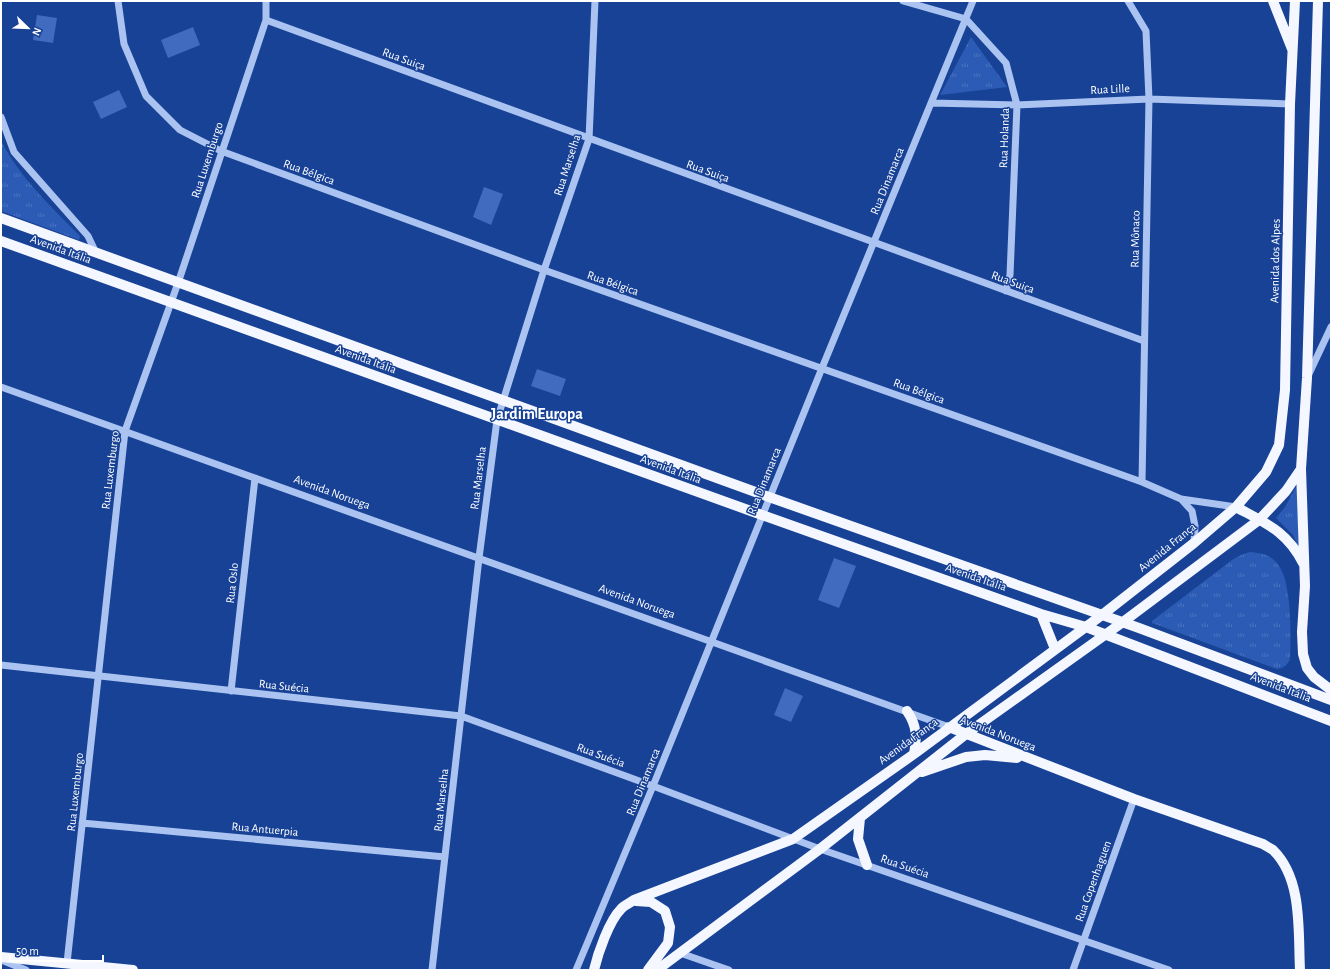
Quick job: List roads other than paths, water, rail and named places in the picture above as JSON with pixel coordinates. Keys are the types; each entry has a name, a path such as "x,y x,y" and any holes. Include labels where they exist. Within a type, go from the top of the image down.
{"main road":[{"path":"1273,1 1294,53"},
{"name":"Avenida dos Alpes","path":"1236,507 1266,472 1279,445 1286,371 1290,104 1294,53 1295,1"},
{"path":"1318,1 1307,378 1301,469 1305,568 1302,632 1303,654 1307,668 1320,683 1331,690"},
{"name":"Avenida Itália","path":"1,218 769,497 1123,622 1331,700"},
{"name":"Avenida Itália","path":"1,241 762,515 1041,614 1086,626 1331,720"},
{"path":"657,970 820,849 966,734 1123,622 1259,520 1286,491 1301,469"},
{"path":"1236,507 1286,538 1296,551 1305,568"},
{"name":"Avenida França","path":"594,970 603,942 621,908 634,900 793,839 914,754 1102,615 1194,543 1236,507"},
{"path":"1041,614 1055,649"},
{"path":"907,711 914,725 916,738 914,754"},
{"name":"Avenida Noruega","path":"949,727 1134,799 1262,844 1273,850 1286,868 1291,879 1296,903 1300,970"},
{"path":"915,775 966,757 985,755 1032,760"},
{"path":"860,818 858,839 868,865"},
{"path":"634,900 652,902 665,911 670,927 668,943 648,970"},
{"path":"1,958 133,970"}],"street":[{"name":"Rua Bélgica","path":"118,1 124,44 146,96 180,130 221,151 544,270 1142,482 1181,499 1236,507"},
{"name":"Rua Luxemburgo","path":"67,963 124,431 178,282 266,20 266,1"},
{"name":"Rua Marselha","path":"432,970 479,558 497,420 544,270 589,139 595,1"},
{"path":"903,1 966,19"},
{"name":"Rua Dinamarca","path":"576,970 654,786 769,497 973,1"},
{"name":"Rua Mônaco","path":"1128,1 1146,31 1149,98 1142,482"},
{"name":"Rua Holanda","path":"966,19 1006,63 1017,105 1010,275 1006,291"},
{"name":"Rua Suiça","path":"266,20 1144,342"},
{"name":"Rua Lille","path":"931,103 1017,105 1149,98 1290,104"},
{"name":"Avenida Itália","path":"1,117 14,152 88,236 96,253"},
{"path":"1307,378 1330,331"},
{"name":"Avenida Noruega","path":"1,387 949,727"},
{"name":"Rua Oslo","path":"231,691 255,478"},
{"path":"1181,499 1192,512 1195,526 1194,543"},
{"name":"Rua Suécia","path":"1,665 98,677 461,716 654,786 820,849 1169,970"},
{"name":"Rua Copenhaguen","path":"1073,970 1134,799"},
{"name":"Rua Antuerpia","path":"82,822 446,857"},
{"path":"680,953 729,970"},
{"path":"1,958 26,970"}],"district":[{"name":"Jardim Europa","path":"537,413"}]}
